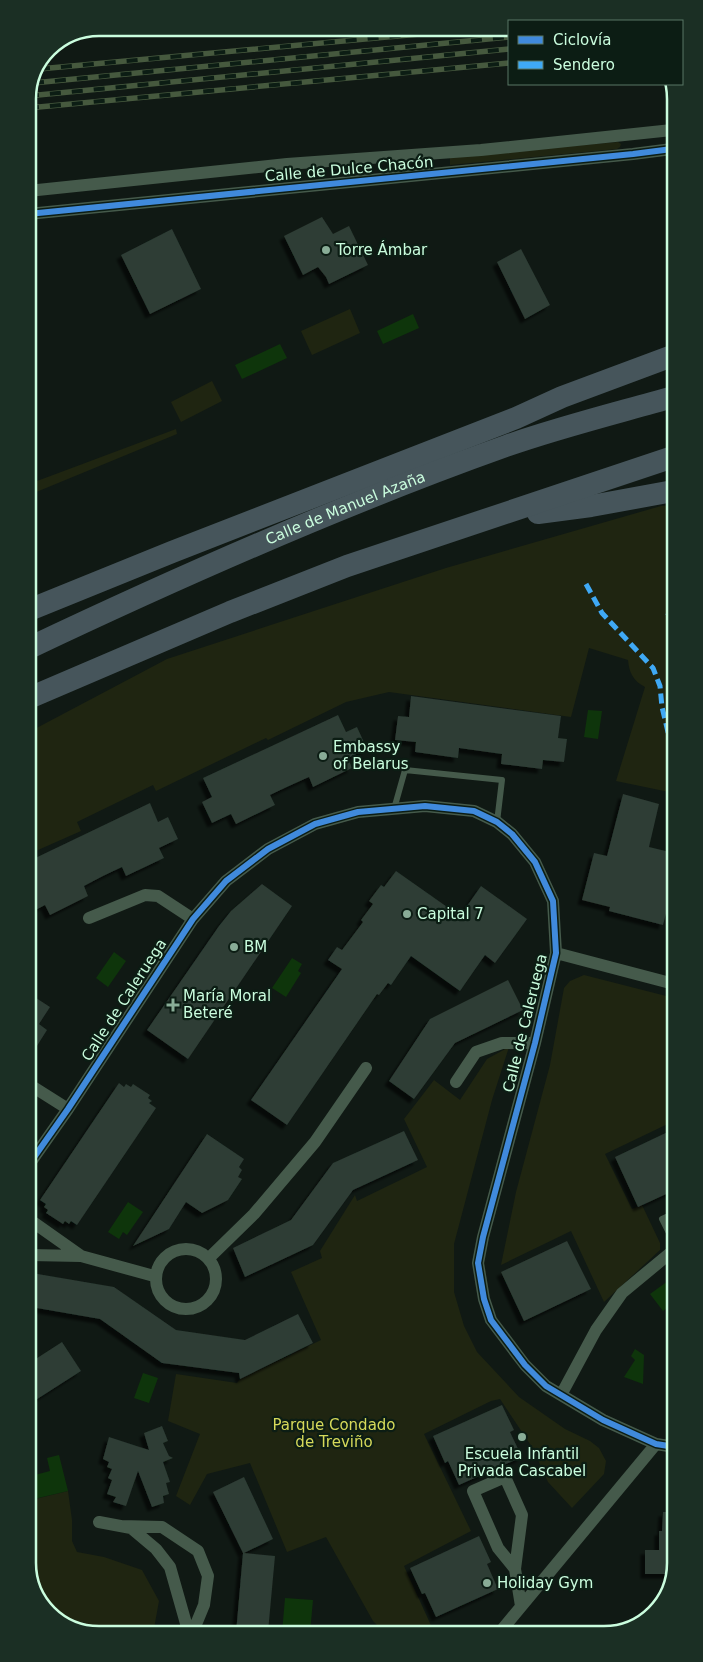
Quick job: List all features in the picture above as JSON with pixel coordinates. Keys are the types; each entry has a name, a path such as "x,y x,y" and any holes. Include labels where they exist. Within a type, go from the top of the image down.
{"highway":[{"path":"36,607 162,555 516,418 562,397 667,358"},
{"path":"507,446 534,424 667,370"},
{"name":"Calle de Manuel Azaña","path":"36,645 260,542 360,501 507,446 586,421 667,399"},
{"path":"36,695 230,612 338,570 667,459"},
{"path":"494,517 591,506 667,492"},
{"path":"36,614 155,569 218,548 260,542"},
{"path":"36,708 134,652"}],"street":[{"name":"Calle de Dulce Chacón","path":"36,190 243,169 481,150 667,131"},
{"name":"Calle de Dulce Chacón","path":"36,213 667,150"},
{"name":"Calle de Dulce Chacón","path":"243,169 246,191"},
{"path":"78,186 82,209"},
{"name":"Calle de Caleruega","path":"36,1154 193,919 226,880 276,845 315,824 358,812 425,806 474,812 497,822 512,834 535,862 553,901 556,953 535,1044 482,1237 478,1263 484,1300 491,1320 524,1365 546,1386 603,1420 656,1444 667,1446"},
{"path":"88,918 145,895 158,896 193,919"},
{"path":"556,953 667,982"},
{"name":"Calle de Caleruega","path":"456,1082 476,1052 502,1043 535,1044"},
{"path":"209,1258 254,1214 315,1142 366,1068"},
{"path":"36,1089 68,1109"},
{"path":"36,1224 81,1256"},
{"path":"194,1248 209,1258 217,1276 212,1296 196,1309 175,1308 159,1296 154,1276 161,1259 176,1249 194,1248"},
{"path":"36,1255 81,1256 154,1276"},
{"path":"561,1395 596,1330 622,1293 667,1256"},
{"path":"507,1626 521,1606 656,1444"},
{"path":"515,1569 498,1548 473,1491 505,1477 522,1514 515,1569 521,1606"},
{"path":"100,1522 131,1528 156,1549 170,1567 187,1626"},
{"path":"122,1526 162,1527 198,1551 208,1576 204,1605 195,1626"}],"lane":[{"path":"394,809 405,770 502,780 497,822"},
{"path":"667,1217 662,1219 667,1229"}],"green space":[{"path":"618,142 621,144 617,149 450,165 450,156"},
{"path":"350,309 360,333 312,355 301,331"},
{"path":"212,381 222,401 181,422 171,402"},
{"path":"176,429 177,434 36,492 36,481"},
{"path":"667,506 667,792 616,781 645,687 632,676 628,660 589,648 571,717 389,692 346,702 156,791 153,785 77,822 81,831 36,851 36,728 167,659 446,568"},
{"path":"584,975 667,996 667,1124 605,1154 632,1209 642,1205 660,1243 660,1250 604,1302 571,1231 501,1265 516,1192 550,1065 564,988 570,981"},
{"name":"Parque Condado de Treviño","path":"509,1047 492,1100 454,1244 454,1292 464,1326 477,1352 519,1397 565,1429 590,1441 599,1448 606,1461 604,1474 572,1508 548,1482 532,1447 500,1399 491,1401 424,1434 471,1531 404,1566 431,1626 378,1626 373,1621 326,1537 287,1552 250,1463 207,1474 190,1505 176,1496 200,1434 168,1421 176,1374 237,1383 240,1379 321,1340 291,1272 322,1258 320,1251 355,1195 357,1201 427,1167 404,1119 434,1080 460,1100 487,1059"},
{"path":"68,1491 72,1520 72,1541 77,1552 104,1557 142,1570 159,1601 154,1626 88,1625 61,1613 49,1601 37,1575 36,1499"}],"shaded area":[{"path":"413,314 419,328 383,344 377,331"},
{"path":"280,344 287,358 242,379 235,365"},
{"path":"588,710 602,711 598,739 584,737"},
{"path":"114,952 126,961 108,987 96,978"},
{"path":"292,958 302,964 298,971 301,973 286,997 272,988"},
{"path":"128,1202 143,1212 127,1235 123,1232 119,1239 108,1232"},
{"path":"667,1282 667,1308 663,1311 650,1294"},
{"path":"635,1349 644,1355 643,1384 624,1377 635,1360 631,1356"},
{"path":"143,1373 158,1378 149,1403 134,1398"},
{"path":"59,1455 68,1491 36,1499 36,1475 50,1471 47,1458"},
{"path":"285,1598 313,1600 311,1626 283,1626"}],"building":[{"name":"Torre Ámbar","path":"322,217 333,234 349,226 368,265 329,284 318,267 303,275 284,236"},
{"path":"172,229 201,289 150,314 121,255"},
{"path":"521,249 550,305 525,319 497,262"},
{"path":"411,696 561,716 558,738 567,739 564,762 543,760 542,769 501,764 502,754 459,748 458,758 415,752 416,742 395,740 398,716 409,717"},
{"path":"338,715 346,732 357,727 367,749 348,758 352,768 313,787 309,777 270,795 275,805 236,824 231,814 212,823 202,802 212,797 203,778"},
{"path":"623,794 659,804 649,847 667,851 667,910 663,925 609,911 610,907 582,900 594,853 607,856"},
{"path":"150,803 158,822 168,817 178,839 159,848 164,858 126,876 122,867 103,876 84,886 88,896 50,915 45,905 36,910 36,858"},
{"path":"396,871 460,916 481,886 527,919 495,963 485,955 460,991 411,956 391,985 388,983 379,995 377,994 287,1125 251,1100 342,969 328,960 337,947 342,950 363,922 361,920 373,904 369,901 381,885 384,887"},
{"path":"262,884 292,906 188,1059 147,1030 219,926 231,911"},
{"path":"508,980 523,1010 455,1043 414,1099 389,1081 430,1019"},
{"path":"36,998 50,1007 39,1024 47,1030 36,1047"},
{"path":"119,1083 124,1087 126,1084 131,1087 133,1084 150,1095 148,1098 152,1101 149,1103 156,1108 77,1225 71,1221 69,1224 65,1221 63,1224 46,1213 48,1210 44,1207 46,1204 40,1200"},
{"path":"404,1131 418,1160 353,1190 313,1245 245,1277 233,1248 291,1220 333,1163"},
{"path":"667,1132 667,1194 638,1207 615,1157"},
{"path":"207,1134 244,1159 239,1167 242,1170 238,1177 242,1179 228,1200 202,1213 186,1202 169,1229 133,1246"},
{"path":"567,1241 591,1289 524,1321 501,1272"},
{"path":"36,1274 114,1287 176,1330 245,1340 298,1314 313,1343 240,1379 239,1373 162,1363 100,1319 36,1308"},
{"path":"62,1342 81,1371 36,1400 36,1359"},
{"path":"502,1405 514,1430 510,1432 522,1457 459,1485 448,1461 445,1463 433,1436"},
{"path":"162,1426 168,1441 163,1443 169,1456 173,1458 163,1462 170,1482 166,1483 169,1494 163,1496 164,1503 152,1507 138,1471 126,1506 113,1502 116,1497 107,1494 112,1480 108,1478 112,1469 107,1467 109,1462 103,1459 109,1437 149,1450 144,1433"},
{"path":"244,1477 273,1539 244,1553 275,1556 269,1626 237,1626 243,1553 213,1492"},
{"path":"663,1512 667,1512 665,1574 645,1574 645,1550 659,1550 659,1531 662,1531"},
{"path":"479,1536 491,1562 487,1564 498,1589 436,1617 425,1593 422,1594 410,1568"}],"railway":[{"path":"45,68 398,36"},
{"path":"38,82 508,37"},
{"path":"36,95 508,49"},
{"path":"36,107 508,63"}],"marked path":[{"path":"586,584 602,613 653,668 660,686 667,728"}],"cycle path":[{"path":"36,213 667,150"},
{"path":"36,1154 193,919 226,881 268,849 315,824 358,812 425,806 474,811 497,822 512,834 535,862 553,901 556,953 535,1043 483,1237 478,1263 484,1299 491,1320 525,1365 546,1386 603,1420 656,1444 667,1446"}],"place":[{"name":"Torre Ámbar","path":"326,250"},
{"name":"Embassy of Belarus","path":"323,756"},
{"name":"Capital 7","path":"407,914"},
{"name":"BM","path":"234,947"},
{"name":"María Moral Beteré","path":"173,1005"},
{"name":"Escuela Infantil Privada Cascabel","path":"522,1437"},
{"name":"Holiday Gym","path":"487,1583"}]}
